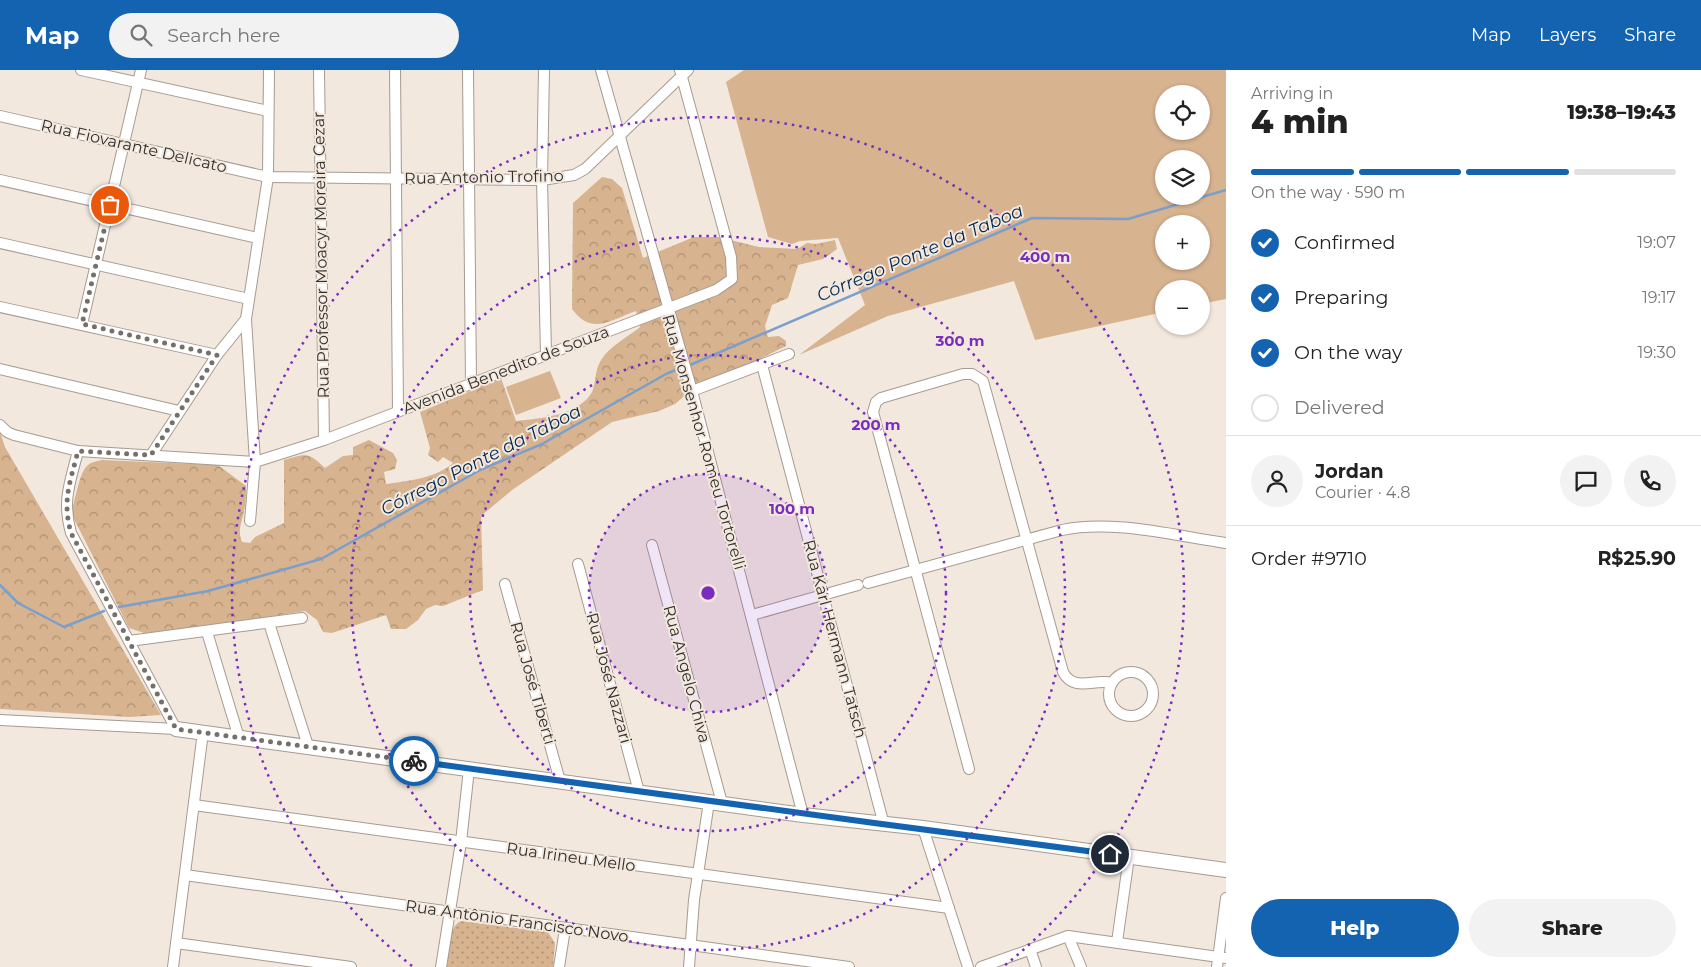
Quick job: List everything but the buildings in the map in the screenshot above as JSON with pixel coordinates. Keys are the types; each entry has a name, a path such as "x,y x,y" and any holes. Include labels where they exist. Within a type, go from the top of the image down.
{"main road":[{"path":"176,729 803,815 923,828 1226,870"}],"street":[{"path":"81,70 268,111"},
{"path":"82,324 126,143 141,70"},
{"path":"250,521 255,462 246,319 268,177 269,70"},
{"name":"Rua Professor Moacyr Moreira Cezar","path":"319,70 324,440"},
{"path":"395,70 398,410"},
{"path":"468,70 471,384"},
{"path":"544,70 542,180 546,354"},
{"name":"Rua Monsenhor Romeu Tortorelli","path":"601,70 667,310 692,391 803,815"},
{"name":"Rua Antonio Trofino","path":"268,177 542,180 574,176 683,72"},
{"name":"Avenida Benedito de Souza","path":"255,462 324,440 398,410 667,310 729,282 733,275 732,257 683,72"},
{"name":"Rua Fiovarante Delicato","path":"0,116 126,143 268,177"},
{"path":"0,180 258,238"},
{"path":"0,243 250,298"},
{"path":"0,307 217,355"},
{"path":"151,455 217,355 246,319"},
{"path":"692,391 762,366 789,354"},
{"name":"Rua Karl Hermann Tatsch","path":"762,366 884,825"},
{"path":"0,369 179,411"},
{"path":"969,769 914,570 873,409 881,398 963,374 976,375 985,385 1065,676 1072,682 1080,684 1106,681 1112,683"},
{"path":"0,425 14,436 78,451 255,462"},
{"path":"78,451 66,501 68,524 71,533 176,729"},
{"path":"752,615 1072,527 1094,526 1226,543"},
{"name":"Rua Angelo Chiva","path":"652,545 715,802"},
{"name":"Rua José Nazzari","path":"578,564 640,792"},
{"name":"Rua José Tiberti","path":"506,584 560,781"},
{"path":"129,641 302,618"},
{"path":"269,623 308,746"},
{"path":"207,632 239,738"},
{"path":"1124,673 1139,673 1151,684 1153,694 1150,704 1144,712 1134,715 1119,711 1110,698 1112,683 1124,673"},
{"path":"0,720 176,729"},
{"path":"173,967 202,732"},
{"path":"441,967 461,842 469,769"},
{"path":"689,967 698,874 715,802"},
{"name":"Rua Irineu Mello","path":"194,805 949,908"},
{"path":"923,828 968,967"},
{"path":"1117,942 1129,857"},
{"name":"Rua Antônio Francisco Novo","path":"185,875 849,967"},
{"path":"981,967 1068,936 1117,942 1221,960 1226,898"},
{"path":"560,967 565,929"},
{"path":"1068,936 1081,967"},
{"path":"176,944 351,967"},
{"path":"1030,949 1036,967"}],"green space":[{"path":"744,70 1226,70 1226,299 1210,302 1210,280 1155,280 1155,314 1035,340 1014,281 888,316 799,355 865,305 838,238 800,241 792,244 768,237 726,82"},
{"path":"602,177 612,179 622,188 643,258 694,237 718,237 759,247 797,249 807,243 816,244 835,240 837,249 823,259 798,265 788,298 772,305 765,326 768,337 779,336 786,341 786,346 753,362 700,383 675,404 659,411 612,422 512,490 481,516 483,590 443,606 435,605 426,609 418,620 406,629 391,629 386,615 332,633 323,632 317,620 305,611 150,635 129,628 71,513 84,470 94,462 102,460 218,465 246,486 240,533 242,542 250,543 255,537 284,523 284,460 306,455 325,468 343,456 353,455 353,447 369,440 393,453 397,460 395,469 384,472 386,484 413,480 439,472 453,463 443,457 438,462 428,455 430,448 420,412 501,378 516,421 547,417 569,411 586,400 592,392 600,362 613,347 640,327 636,311 602,324 594,324 579,317 572,309 573,203"},
{"path":"550,371 561,398 516,415 506,387"},
{"path":"0,432 5,447 161,715 129,717 0,709"},
{"path":"461,921 548,932 555,943 553,967 447,967 451,934 456,924"}],"waterway":[{"name":"Córrego Ponte da Taboa","path":"690,365 1032,218 1128,219 1226,190"},
{"name":"Córrego Ponte da Taboa","path":"119,607 208,591 321,559 480,470 542,444 678,369"},
{"name":"Córrego Ponte da Taboa","path":"0,585 18,603 64,627 104,611"}],"way so far":[{"path":"110,205 82,324 217,355 151,455 78,451 66,501 66,516 71,533 176,729 414,761"}],"route":[{"path":"414,761 803,815 923,828 1110,854"}]}
